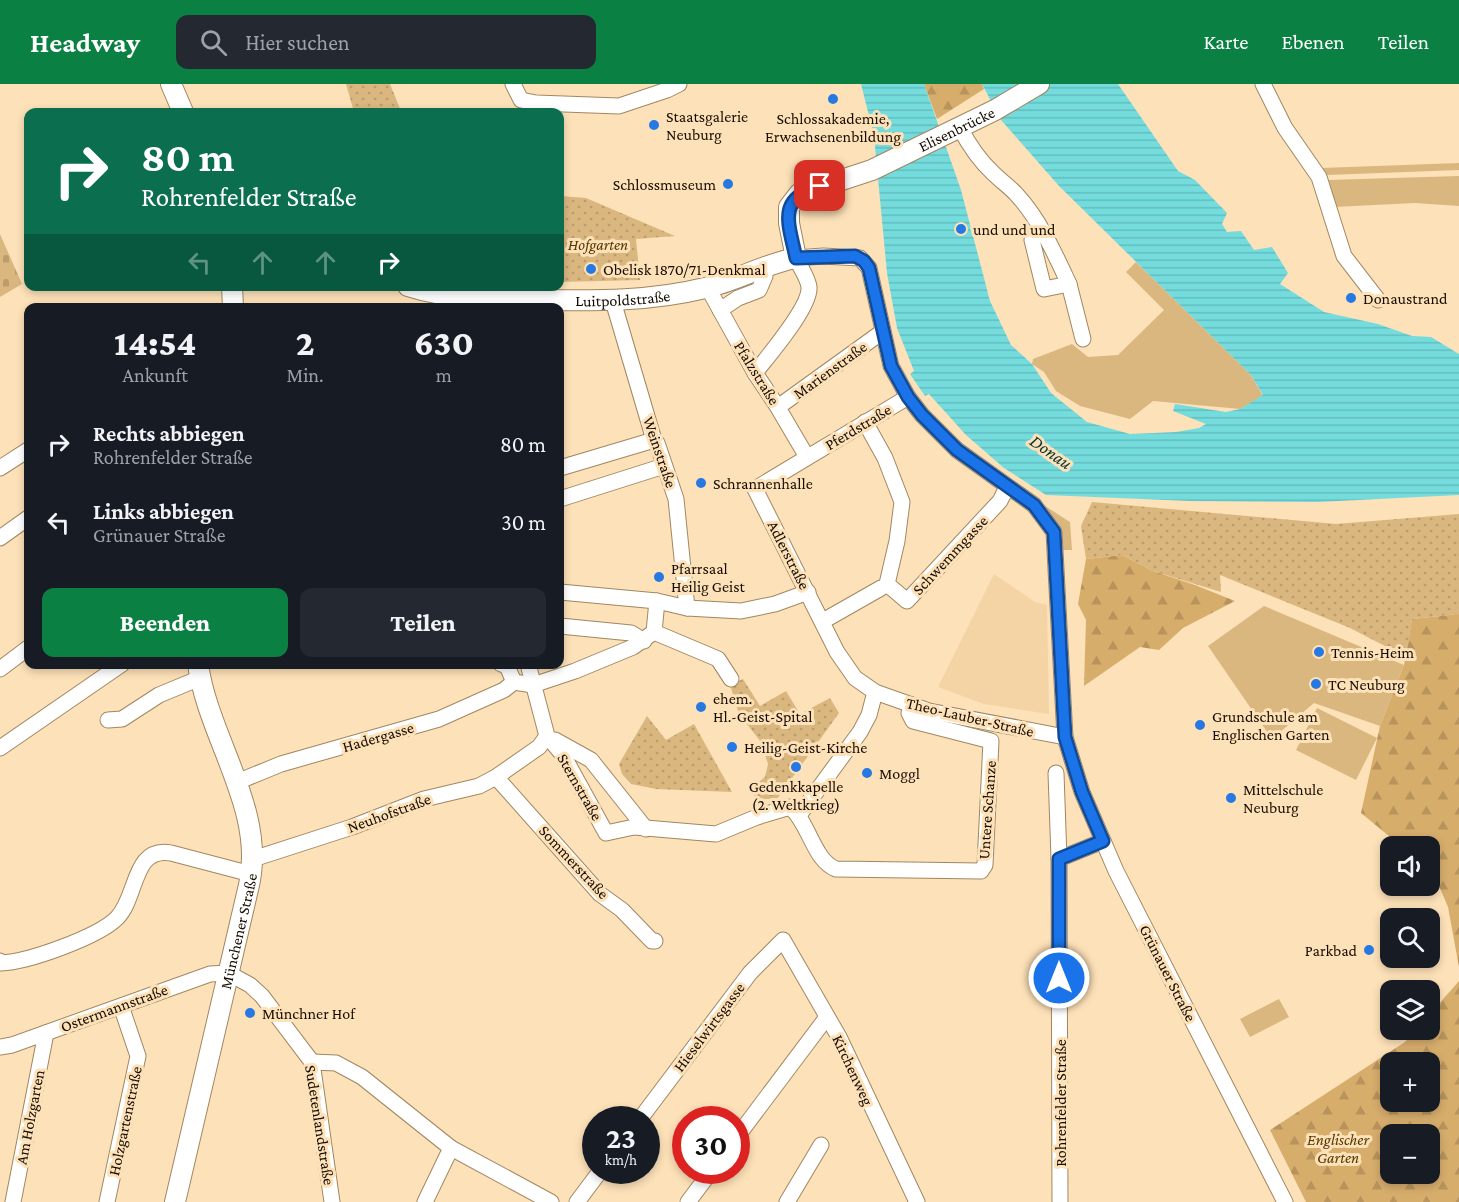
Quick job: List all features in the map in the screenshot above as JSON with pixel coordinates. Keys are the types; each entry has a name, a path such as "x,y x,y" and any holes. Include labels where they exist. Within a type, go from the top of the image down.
{"main road":[{"path":"171,84 181,108"},
{"name":"Elisenbrücke","path":"796,258 789,223 789,207 795,198 807,190 872,170 960,128 1039,84"},
{"name":"Luitpoldstraße","path":"427,291 446,296 488,299 613,301 708,288 778,261 796,258"},
{"name":"Münchener Straße","path":"174,1202 252,866 252,842 237,782 203,693 199,671"}],"street":[{"path":"513,84 530,105 619,106 679,84"},
{"path":"1263,84 1285,128 1319,177 1344,256 1378,300"},
{"path":"960,128 972,149 992,173 1018,196 1055,254 1069,284 1083,339"},
{"path":"1041,230 1032,240 1044,289 1069,284"},
{"name":"Grünauer Straße","path":"796,258 855,256 864,261 869,268 891,366 908,397 922,415 957,450 1034,505 1054,532 1065,737 1082,792 1103,841 1285,1202"},
{"path":"755,373 799,316 808,299 809,286 796,258"},
{"path":"720,310 738,298 759,290 765,276 765,266"},
{"name":"Pfalzstraße","path":"708,288 755,373 807,457"},
{"name":"Weinstraße","path":"613,301 654,440 676,499 687,608"},
{"name":"Marienstraße","path":"778,407 882,332"},
{"name":"Pferdstraße","path":"755,489 908,397"},
{"path":"823,621 884,586 897,541 902,502 885,458 865,422"},
{"path":"564,467 654,440"},
{"path":"0,468 24,453"},
{"path":"564,498 664,466"},
{"name":"Schwemmgasse","path":"884,586 907,601 1000,501 1007,487"},
{"name":"Adlerstraße","path":"755,489 837,652 855,678 875,692"},
{"path":"0,538 24,522"},
{"path":"564,592 657,602 687,608 741,611 775,604 808,592"},
{"path":"649,637 657,602"},
{"path":"564,626 649,637 718,659 731,679"},
{"path":"508,669 514,682 533,685 593,663 649,637"},
{"path":"0,669 24,651"},
{"path":"0,748 115,669"},
{"path":"529,669 547,736 591,760 646,829 716,834 757,817 790,807 800,814 860,732 869,715 875,692"},
{"path":"108,720 122,719 199,671"},
{"name":"Hadergasse","path":"237,782 281,764 439,719 504,690 514,682"},
{"name":"Theo-Lauber-Straße","path":"875,692 928,711 1065,737"},
{"name":"Untere Schanze","path":"800,814 807,834 828,866 836,869 981,871 984,865 991,741 913,722 909,713 911,705"},
{"name":"Neuhofstraße","path":"252,866 424,799 479,786 496,777 538,747 547,736"},
{"name":"Sternstraße","path":"547,736 563,755 606,833 634,827 646,829"},
{"name":"Rohrenfelder Straße","path":"1056,773 1059,859 1060,1202"},
{"name":"Sommerstraße","path":"496,777 600,894 622,910 652,941 655,941"},
{"path":"1059,859 1103,841"},
{"path":"0,961 1,963 14,963 65,946 117,918 127,903 140,868 152,854 161,851 252,866"},
{"name":"Kirchenweg","path":"783,940 839,1037 917,1202"},
{"name":"Hieselwirtsgasse","path":"650,1106 750,973 783,940"},
{"name":"Ostermannstraße","path":"0,1047 12,1045 210,974 228,974"},
{"name":"Sudetenlandstraße","path":"228,974 250,985 262,996 312,1062 332,1202"},
{"name":"Holzgartenstraße","path":"107,1202 138,1056 121,1006"},
{"path":"750,1119 827,1017"},
{"name":"Am Holzgarten","path":"13,1202 46,1033"},
{"path":"312,1062 336,1063 362,1077 451,1148 551,1202"},
{"path":"788,1202 821,1145"},
{"path":"425,1202 451,1148"},
{"path":"577,1202 590,1184"},
{"path":"688,1202 702,1184"}],"shaded area":[{"path":"994,574 1035,602 1047,605 1049,714 984,704 938,687"}],"green space":[{"path":"346,84 390,84 400,108 353,108"},
{"path":"924,84 982,84 984,89 937,119"},
{"path":"1459,163 1459,170 1327,175 1321,168"},
{"path":"1459,176 1459,206 1415,203 1334,207 1328,180"},
{"name":"Hofgarten","path":"564,196 586,198 675,236 636,239 640,280 564,282"},
{"path":"0,234 22,284 0,297"},
{"path":"1136,262 1251,375 1263,396 1240,409 1153,401 1130,419 1080,406 1056,391 1044,372 1032,364 1033,359 1072,344 1088,357 1118,355 1164,310 1126,272"},
{"path":"1092,502 1336,524 1459,514 1459,614 1412,619 1406,657 1350,628 1220,575 1221,592 1153,571 1122,555 1086,559 1081,526"},
{"path":"1042,504 1070,522 1072,550 1062,550"},
{"path":"1122,555 1153,571 1235,601 1183,628 1159,650 1140,647 1084,686 1086,620 1078,604 1086,559"},
{"name":"TC Neuburg","path":"1264,606 1404,665 1380,726 1314,703 1272,739 1208,646"},
{"path":"1459,614 1459,967 1448,907 1440,888 1440,836 1389,836 1361,813 1380,726 1404,665 1412,619"},
{"path":"743,679 760,706 786,691 800,714 830,698 839,713 777,799 758,799 749,790 765,777 768,764 761,742 739,714 730,685"},
{"path":"1317,708 1377,738 1356,780 1296,750"},
{"path":"647,716 666,740 694,724 732,792 656,789 631,784 622,774 619,764"},
{"name":"Englischer Garten","path":"1459,981 1459,1202 1306,1202 1270,1130 1380,1058 1380,1112 1440,1112 1440,1052 1390,1052 1407,1040 1440,1040 1440,1003"},
{"path":"1279,999 1289,1017 1250,1037 1240,1019"}],"water":[{"name":"Donau","path":"861,84 924,84 961,190 990,301 1011,345 1032,364 1051,393 1087,422 1130,434 1176,432 1199,428 1206,424 1173,411 1175,404 1226,412 1240,409 1263,395 1251,375 1059,186 1001,120 982,84 1118,84 1178,171 1195,180 1227,213 1222,224 1227,232 1241,231 1254,250 1272,247 1288,273 1280,284 1324,312 1378,324 1412,336 1431,337 1459,354 1459,495 1318,502 1190,501 1046,495 1004,468 966,435 929,394 925,396 910,374 914,371 897,328 887,273 874,136"}],"place":[{"name":"Schlossakademie, Erwachsenenbildung","path":"833,99"},
{"name":"Staatsgalerie Neuburg","path":"654,125"},
{"name":"Schlossmuseum","path":"728,184"},
{"name":"und und und","path":"961,229"},
{"name":"Obelisk 1870/71-Denkmal","path":"591,269"},
{"name":"Donaustrand","path":"1351,298"},
{"name":"Schrannenhalle","path":"701,483"},
{"name":"Pfarrsaal Heilig Geist","path":"659,577"},
{"name":"Tennis-Heim","path":"1319,652"},
{"name":"TC Neuburg","path":"1316,684"},
{"name":"ehem. Hl.-Geist-Spital","path":"701,707"},
{"name":"Grundschule am Englischen Garten","path":"1200,725"},
{"name":"Heilig-Geist-Kirche","path":"732,747"},
{"name":"Gedenkkapelle (2. Weltkrieg)","path":"796,767"},
{"name":"Moggl","path":"867,773"},
{"name":"Mittelschule Neuburg","path":"1231,798"},
{"name":"Parkbad","path":"1369,950"},
{"name":"Münchner Hof","path":"250,1013"}],"route":[{"path":"820,186 799,194 789,207 789,223 796,258 855,256 864,261 869,268 891,366 903,390 922,415 957,450 1034,505 1054,532 1065,737 1082,792 1103,841 1059,859 1059,978"}]}
